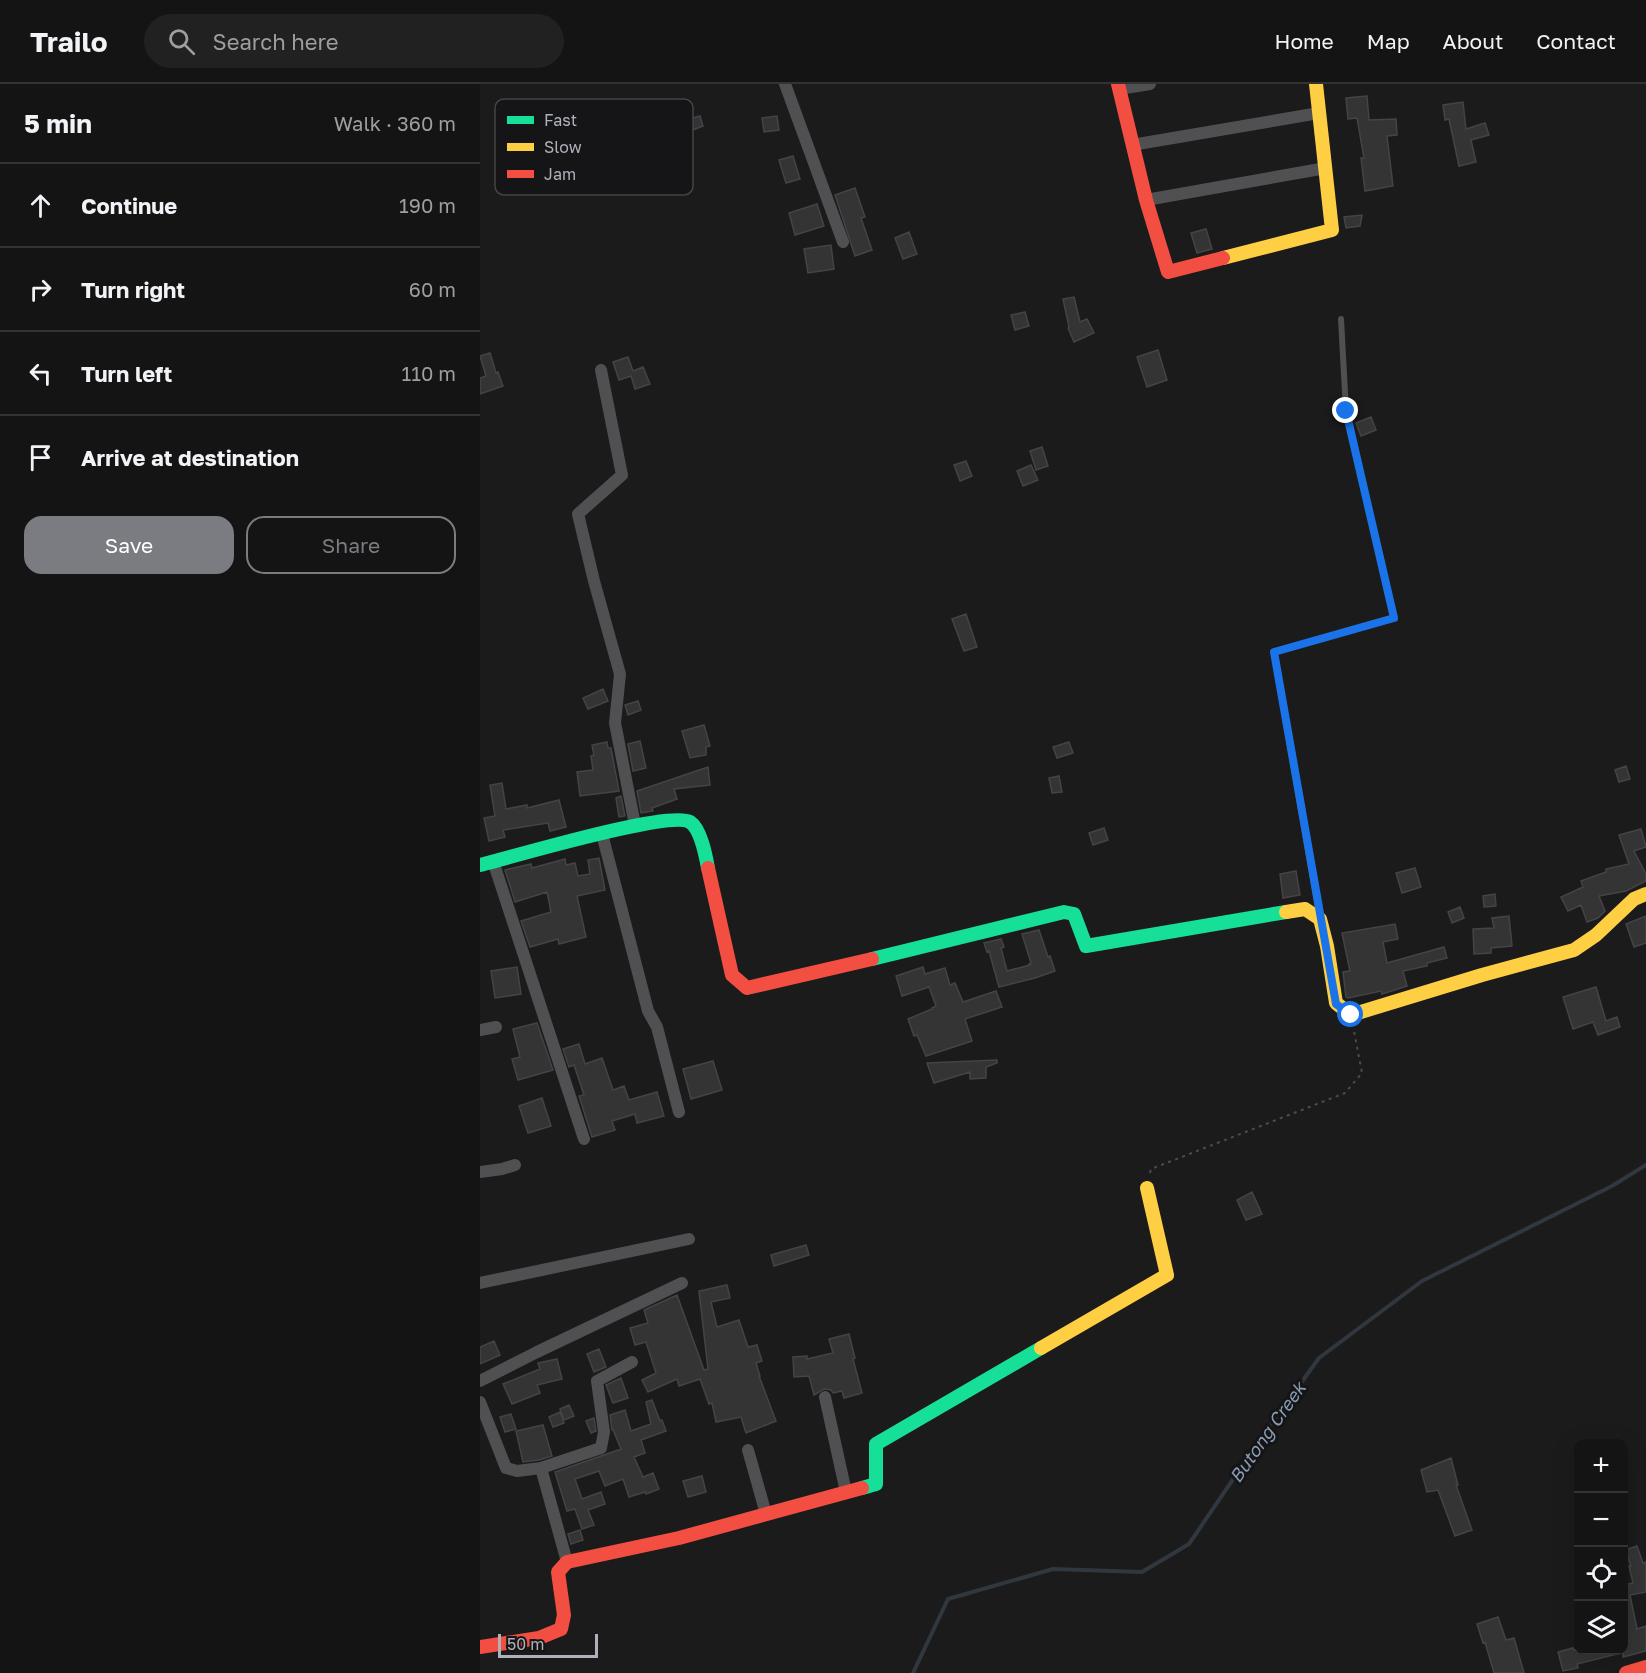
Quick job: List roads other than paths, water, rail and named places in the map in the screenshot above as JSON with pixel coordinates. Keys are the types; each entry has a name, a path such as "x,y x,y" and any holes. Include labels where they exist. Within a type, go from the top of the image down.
{"street":[{"path":"785,84 843,242"},
{"path":"1150,84 1118,87 1146,200 1168,272 1332,230 1316,84"},
{"path":"1132,145 1319,113"},
{"path":"1146,200 1326,168"},
{"path":"601,370 622,475 578,514 594,581 621,674 615,723 635,825"},
{"path":"584,1139 487,863 635,825 680,819 694,825 703,844 732,975 747,988 802,977 1064,912 1074,914 1086,946 1305,909 1320,919 1327,946 1336,1004 1351,1015 1574,950 1596,935 1634,899 1646,894"},
{"path":"602,834 648,1011 657,1027 679,1112"},
{"path":"480,1030 496,1027"},
{"path":"480,1172 515,1165"},
{"path":"480,1647 539,1638 561,1629 564,1615 558,1572 567,1562 679,1538 876,1484 876,1444 1167,1275 1147,1188"},
{"path":"480,1283 689,1239"},
{"path":"480,1381 682,1283"},
{"path":"480,1402 506,1468 517,1471 541,1468 601,1448 604,1432 597,1381 632,1362"},
{"path":"825,1397 846,1492"},
{"path":"748,1450 766,1514"},
{"path":"541,1468 567,1562"},
{"path":"1626,1673 1646,1666"}],"lane":[{"path":"1320,919 1274,652 1394,618 1346,411 1341,320"}],"waterway":[{"name":"Butong Creek","path":"913,1673 948,1599 1053,1569 1142,1572 1189,1544 1319,1358 1422,1281 1612,1186 1646,1165"}]}
